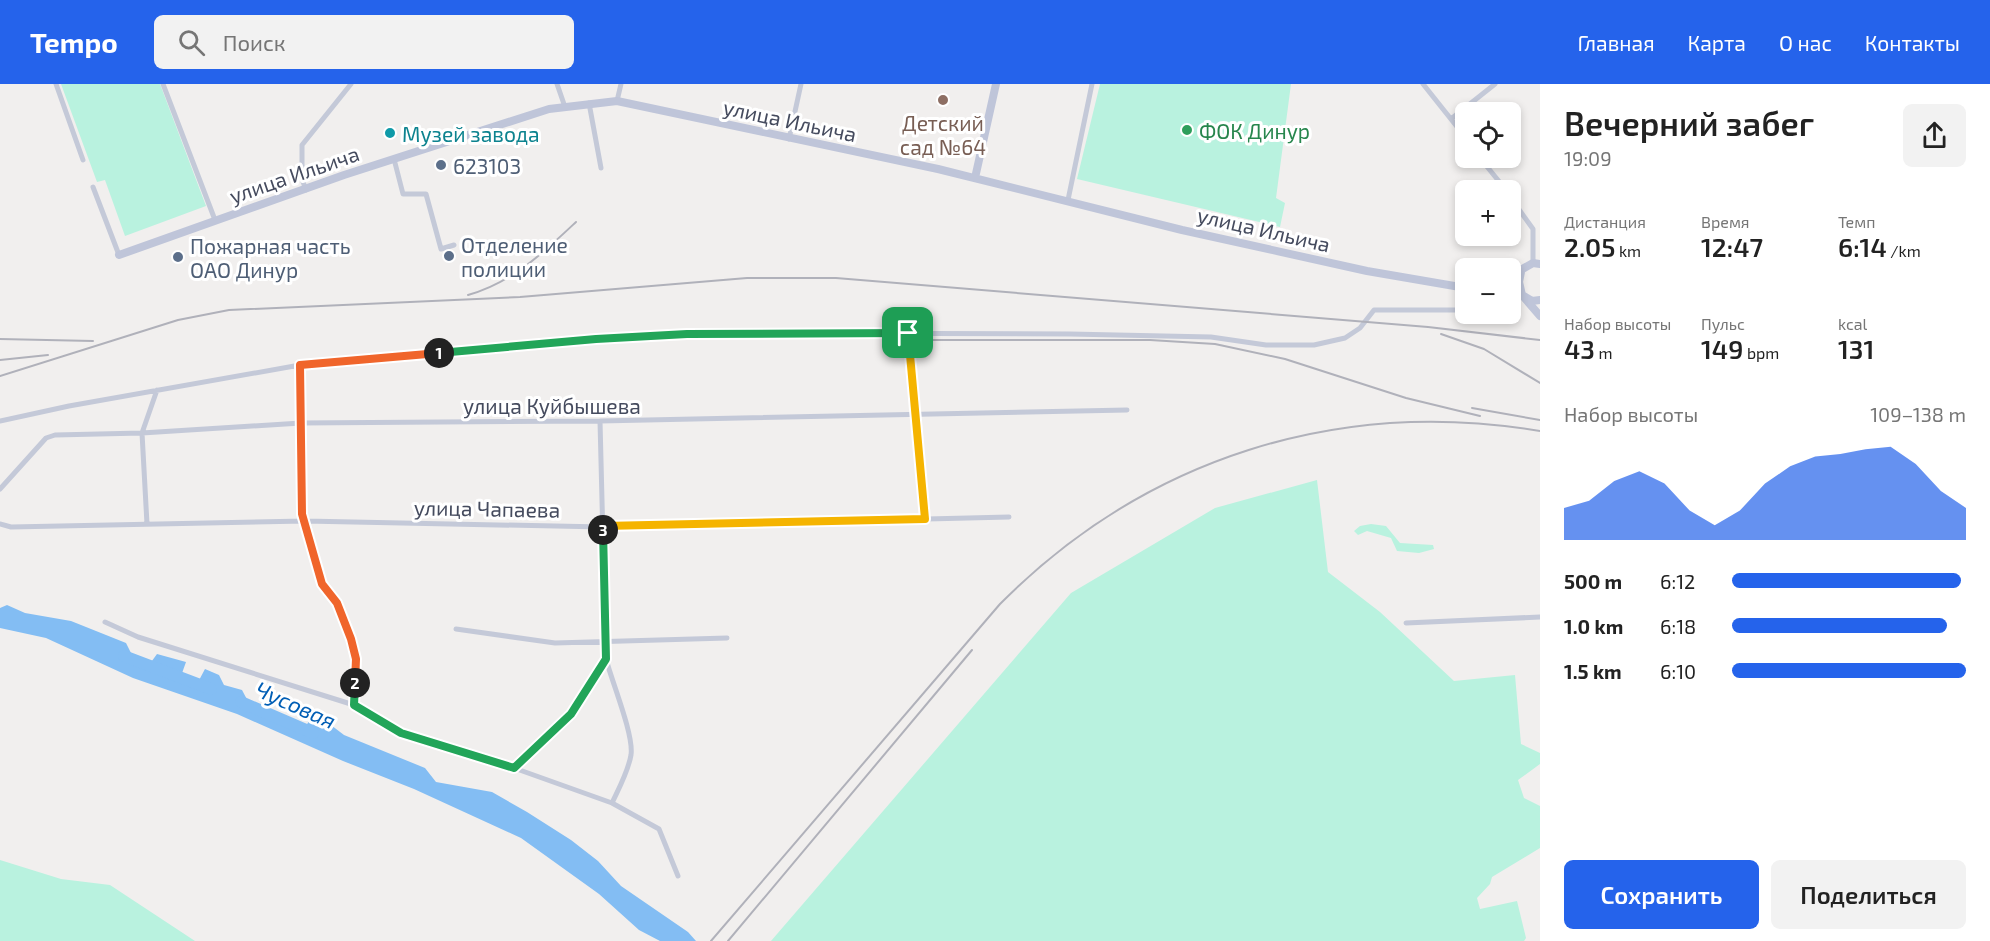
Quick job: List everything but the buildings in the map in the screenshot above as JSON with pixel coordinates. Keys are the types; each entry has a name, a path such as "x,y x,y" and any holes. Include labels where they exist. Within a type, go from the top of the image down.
{"street":[{"path":"56,84 83,160"},
{"path":"163,84 215,220"},
{"path":"306,190 302,179 302,145 351,84"},
{"path":"557,84 565,107"},
{"path":"617,101 621,84"},
{"path":"789,139 801,84"},
{"path":"975,178 996,84"},
{"path":"1068,200 1092,84"},
{"path":"1423,84 1455,124"},
{"path":"1451,119 1495,84"},
{"name":"улица Ильича","path":"119,255 394,159 549,109 617,101 975,178 1182,230 1367,271 1455,286"},
{"path":"589,103 601,168"},
{"path":"394,159 403,194 426,194 441,249 454,245"},
{"path":"1488,168 1498,180"},
{"path":"93,187 119,255"},
{"path":"1521,212 1533,229 1536,264 1521,272"},
{"path":"1535,241 1540,250"},
{"path":"1521,291 1540,316"},
{"path":"1522,295 1532,300 1540,300"},
{"path":"0,421 300,365 596,339 743,333 908,333 1211,338 1266,345 1314,345 1345,338 1360,328 1374,310 1455,310"},
{"path":"908,333 925,519"},
{"path":"300,365 300,502 322,584 337,603 351,639 356,659 354,705"},
{"path":"147,524 142,433 157,390"},
{"name":"улица Куйбышева","path":"0,489 46,438 301,423 600,421 1127,410"},
{"path":"600,421 604,640 606,659 631,737 629,763 612,804"},
{"name":"улица Чапаева","path":"0,524 11,527 305,521 603,526 1009,518"},
{"path":"1407,623 1540,617"},
{"path":"105,622 138,637 354,705 401,733 514,768 612,804 659,829 678,876"},
{"path":"456,629 555,643 727,638"},
{"path":"514,768 571,714 606,659"}],"green space":[{"path":"61,84 160,84 206,206 125,236 105,180 97,182"},
{"name":"ФОК Динур","path":"1100,84 1291,84 1276,198 1285,203 1280,227 1077,179"},
{"path":"1317,480 1328,572 1380,612 1454,681 1515,675 1521,744 1540,753 1540,764 1518,780 1524,798 1540,806 1540,848 1492,877 1490,884 1477,898 1480,909 1517,901 1526,938 1524,941 771,941 1071,593 1215,508"},
{"path":"1371,524 1386,526 1400,543 1433,545 1434,549 1419,553 1397,551 1391,538 1367,531 1358,535 1354,531 1360,526"},
{"path":"0,860 61,879 110,885 195,941 0,941"}],"water":[{"path":"7,605 25,613 71,621 126,643 134,659 149,665 157,654 186,662 181,676 197,684 205,669 219,675 224,685 242,690 251,707 304,729 311,718 323,719 344,735 425,768 436,782 492,792 571,840 598,861 621,886 688,932 696,941 660,941 639,930 599,894 521,838 414,789 343,761 237,714 133,678 46,638 0,628 0,608"}],"waterway":[{"name":"Чусовая","path":"124,656 211,689"},
{"name":"Чусовая","path":"241,702 313,733"}],"railway":[{"path":"468,295 484,290 513,275 576,222"},
{"path":"0,376 178,320 229,310 520,297 747,278 836,278 1428,327 1540,340"},
{"path":"1441,334 1484,349 1540,383"},
{"path":"0,339 93,341"},
{"path":"927,340 1150,340 1215,344 1285,359 1406,398 1480,416"},
{"path":"0,360 48,355"},
{"path":"1472,408 1540,420"},
{"path":"711,941 1000,604 1057,553 1117,511 1181,476 1249,450 1319,432 1391,423 1465,423 1540,431"},
{"path":"728,941 972,650"}],"place":[{"name":"Детский сад №64","path":"943,100"},
{"name":"ФОК Динур","path":"1187,130"},
{"name":"Музей завода","path":"390,133"},
{"name":"623103","path":"441,165"},
{"name":"Отделение полиции","path":"449,256"},
{"name":"Пожарная часть ОАО Динур","path":"178,257"}],"route":[{"path":"908,333 925,519 603,526 606,659 571,714 514,768 401,733 354,705 356,659 351,639 342,612 322,584 300,502 300,365 596,339 687,334 908,333"}]}
